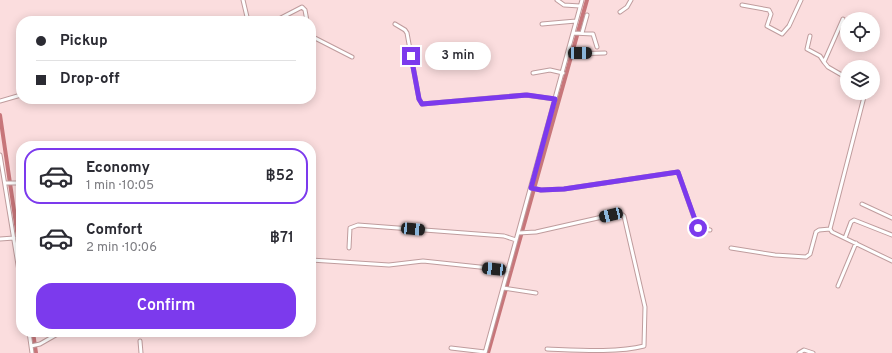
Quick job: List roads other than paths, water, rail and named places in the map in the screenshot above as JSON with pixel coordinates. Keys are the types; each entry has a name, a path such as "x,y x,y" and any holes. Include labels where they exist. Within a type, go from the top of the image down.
{"street":[{"path":"243,0 247,16"},
{"path":"557,0 564,5 580,6"},
{"path":"451,348 485,353 516,240 533,189 555,99 582,0"},
{"path":"620,12 628,7 631,0"},
{"path":"742,5 769,10 770,14 767,26 782,34 789,26 801,0"},
{"path":"285,16 302,7 305,10 306,16"},
{"path":"582,33 587,15"},
{"path":"542,24 576,21"},
{"path":"395,24 406,30 419,99 422,104 527,95 555,99"},
{"path":"824,62 840,26"},
{"path":"573,33 582,33 595,36 597,47"},
{"path":"810,36 807,49 820,56 828,67 840,74"},
{"path":"316,39 352,57"},
{"path":"568,54 605,53"},
{"path":"533,73 550,70 563,73"},
{"path":"1,101 16,96"},
{"path":"830,229 863,100"},
{"path":"0,155 6,183 16,251"},
{"path":"533,189 564,189 678,172 697,226 710,230"},
{"path":"6,183 16,183"},
{"path":"862,204 892,218"},
{"path":"519,233 620,213 623,214 642,292 645,323 644,346 627,352 547,349"},
{"path":"845,238 851,222 854,220 892,236"},
{"path":"349,248 350,228 358,226 510,237 516,240"},
{"path":"731,248 775,255 806,257 810,254 816,232 819,230 830,229 832,232 892,261"},
{"path":"0,239 14,238"},
{"path":"838,286 856,243"},
{"path":"316,260 388,265 423,261 508,270"},
{"path":"504,288 510,290 536,292"},
{"path":"30,337 33,346 32,353"},
{"path":"33,346 52,337"},
{"path":"140,341 141,353"},
{"path":"799,353 804,350 813,353"}],"waterway":[{"path":"488,353 587,0"},
{"path":"0,115 16,224"},
{"path":"34,337 36,353"}]}
